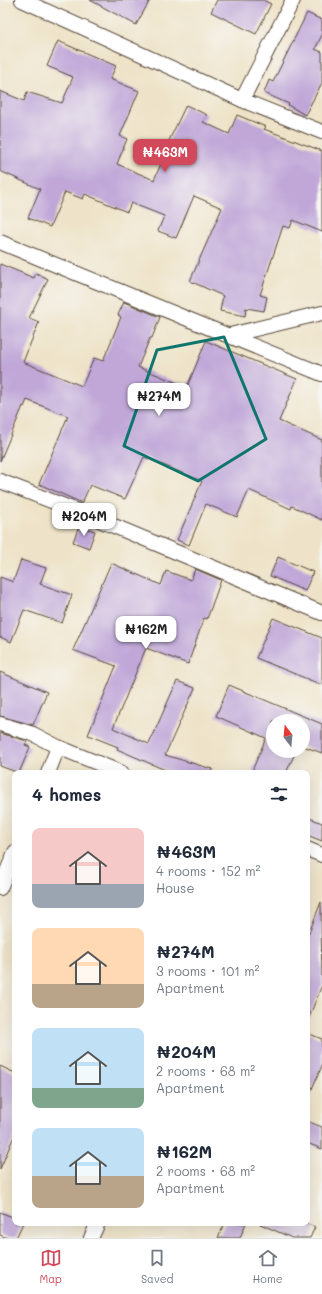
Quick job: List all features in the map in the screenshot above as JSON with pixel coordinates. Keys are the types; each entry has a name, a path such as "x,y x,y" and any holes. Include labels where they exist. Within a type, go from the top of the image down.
{"street":[{"path":"22,0 242,100 322,132"},
{"path":"242,100 292,0"},
{"path":"0,242 322,374"},
{"path":"230,335 322,312"},
{"path":"0,481 322,613"},
{"path":"0,724 33,734 58,747 115,770"},
{"path":"49,770 58,747"},
{"path":"310,850 322,856"},
{"path":"0,888 12,859"},
{"path":"91,1238 97,1226"}],"highlighted area":[{"path":"224,337 266,439 198,481 124,446 157,350"}],"building":[{"path":"90,0 150,0 136,25"},
{"path":"217,0 263,0 271,4 256,34 211,12"},
{"path":"307,13 322,20 322,35 315,49 322,52 322,83 305,115 288,105 289,104 264,93 269,80 273,82"},
{"path":"58,41 116,66 110,79 139,91 120,136 127,139 117,164 154,180 167,150 165,149 186,105 207,115 203,122 229,134 237,115 266,127 264,129 322,151 322,232 293,220 290,228 283,226 260,295 267,297 264,311 246,308 245,316 220,311 223,296 190,281 222,208 194,196 176,238 158,231 164,216 131,203 127,212 85,194 83,199 65,192 50,227 28,218 40,189 0,171 0,91 24,101 27,92 62,103 73,77 47,66"},
{"path":"0,264 34,278 36,273 48,279 29,318 39,322 23,362 82,386 94,358 103,361 121,317 118,315 124,302 160,317 138,367 187,387 206,341 297,379 279,421 322,440 322,520 292,506 291,509 249,490 237,517 206,504 189,545 177,540 202,481 144,457 125,499 90,485 82,503 39,484 68,416 27,400 24,407 23,406 0,461"},
{"path":"79,526 95,531 89,548 73,542"},
{"path":"278,557 313,572 305,591 270,576"},
{"path":"21,560 46,568 40,584 72,595 62,623 24,610 11,642 0,637 0,577 13,582"},
{"path":"111,563 161,585 166,571 191,580 195,569 221,580 207,619 204,618 188,664 146,648 113,728 149,744 177,681 195,688 165,755 212,770 165,770 117,749 118,747 88,735 116,666 73,650"},
{"path":"273,618 322,638 322,685 256,658"},
{"path":"0,672 47,692 33,725 0,716"},
{"path":"229,685 298,714 266,714 266,738 216,716"},
{"path":"310,719 322,724 322,753 310,749"},
{"path":"0,733 27,741 25,745 30,747 20,770 12,770 0,766"},
{"path":"266,738 266,758 293,758 287,770 252,770"},
{"path":"310,818 322,823 322,841 310,836"},
{"path":"321,902 322,985 310,1015 310,930"},
{"path":"310,1034 322,1039 322,1066 310,1093"},
{"path":"0,1066 12,1072 12,1141 0,1169"},
{"path":"310,1122 322,1127 322,1149 310,1144"},
{"path":"0,1212 12,1217 12,1226 22,1226 16,1238 7,1238 0,1235"},
{"path":"310,1225 315,1227 310,1238 292,1238 265,1226"},
{"path":"224,1226 245,1226 240,1238 218,1238"}]}
